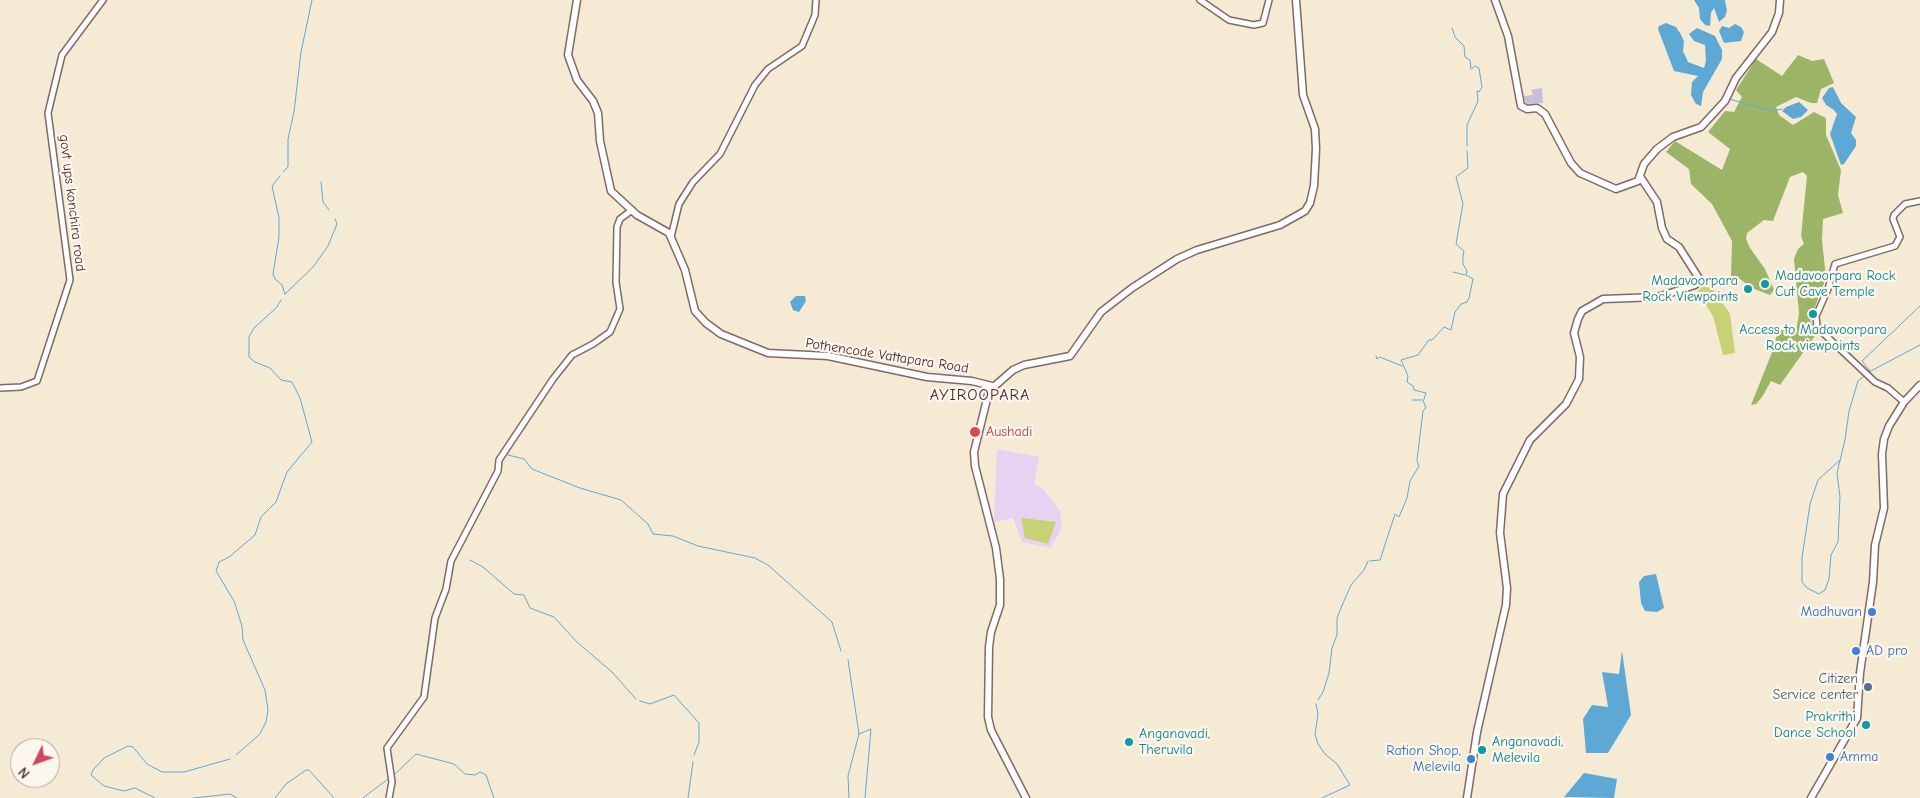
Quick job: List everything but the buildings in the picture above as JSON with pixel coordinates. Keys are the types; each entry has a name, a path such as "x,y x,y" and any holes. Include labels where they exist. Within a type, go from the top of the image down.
{"main road":[{"path":"577,0 568,55 578,80 593,101 598,113 600,141 611,192 629,212 669,234 671,237"},
{"path":"1026,798 991,730 988,717 990,640 1000,605 1000,579 996,548 975,466 974,452 987,397 992,386 1024,365 1070,356 1100,312 1132,288 1177,259 1197,250 1280,225 1305,211 1310,203 1314,186 1316,149 1314,130 1302,86 1296,0"},
{"path":"1495,0 1508,36 1521,106 1527,109 1537,108 1545,114 1572,163 1589,178 1616,189 1630,185 1641,178 1644,164 1657,149 1674,137 1701,127 1725,101 1736,78 1772,32 1779,13 1780,0"},
{"path":"1467,798 1477,732 1506,605 1507,588 1500,534 1503,494 1530,440 1566,404 1578,379 1580,357 1574,333 1578,319 1582,311 1602,299 1658,297 1695,285 1700,280 1679,246 1667,239 1662,228 1657,202 1641,178"},
{"name":"Pothencode Vattapara Road","path":"671,237 685,270 695,311 706,323 721,334 768,353 828,356 927,377 972,381 992,386"},
{"path":"1810,798 1857,718 1863,649 1873,582 1875,545 1884,508 1882,454 1884,438 1904,402 1920,385"}],"street":[{"name":"govt ups konchira road","path":"0,388 21,387 37,381 70,280 48,113 62,55 102,0"},
{"path":"671,237 678,204 693,182 720,154 755,84 768,69 802,46 815,15 816,0"},
{"path":"1200,0 1229,20 1254,25 1263,23 1269,0"},
{"path":"1904,402 1888,388 1875,382 1820,331 1817,327 1816,316 1828,289 1835,264 1895,246 1900,237 1893,219 1894,215 1905,204 1920,201"},
{"path":"388,798 392,782 387,748 424,697 435,618 446,589 451,561 498,471 499,460 552,379 572,355 610,332 620,309 616,282 617,227 620,219 629,212"}],"shaded area":[{"path":"1542,88 1543,103 1526,104 1524,96 1533,95 1531,90"},
{"path":"997,449 1039,457 1034,484 1043,489 1060,511 1062,527 1051,548 1022,542 1013,518 994,522"}],"green space":[{"path":"1798,55 1812,61 1824,59 1834,83 1821,89 1817,103 1811,103 1796,97 1776,107 1779,115 1793,125 1814,112 1826,118 1826,135 1841,170 1838,195 1843,213 1823,219 1822,240 1826,278 1810,320 1817,333 1780,385 1771,381 1762,397 1756,404 1751,405 1773,350 1778,330 1784,330 1790,337 1796,333 1799,313 1794,259 1798,249 1804,244 1801,236 1807,176 1803,172 1790,177 1773,221 1764,220 1747,233 1746,239 1750,248 1765,269 1774,290 1770,295 1752,288 1740,279 1731,277 1732,241 1712,204 1691,184 1689,169 1666,152 1675,141 1722,170 1730,149 1708,132 1725,111 1734,112 1742,97 1736,90 1756,59 1782,76"},
{"path":"1703,286 1713,289 1730,314 1735,353 1723,355 1713,316 1697,292"},
{"path":"1021,518 1056,522 1048,544 1025,538"}],"water":[{"path":"1694,0 1725,0 1727,11 1725,17 1719,22 1714,8 1711,13 1710,26 1705,25 1700,19 1699,8"},
{"path":"1666,23 1676,27 1680,33 1684,41 1683,51 1688,62 1704,68 1706,61 1705,45 1694,41 1689,34 1697,28 1715,36 1722,50 1722,59 1703,92 1701,106 1696,104 1691,95 1692,82 1698,76 1674,71 1658,29 1659,26"},
{"path":"1735,24 1741,27 1744,32 1741,41 1724,43 1719,31 1722,26 1729,28"},
{"path":"1833,87 1841,103 1856,117 1851,133 1856,140 1856,146 1844,164 1841,165 1830,134 1837,114 1826,105 1822,98 1829,88"},
{"path":"1799,102 1808,110 1801,117 1793,119 1782,111 1786,107"},
{"path":"796,296 805,296 806,301 799,312 793,310 790,302"},
{"path":"1656,574 1664,608 1657,612 1645,611 1641,603 1639,582 1644,576"},
{"path":"1622,651 1631,715 1608,753 1586,753 1583,719 1592,705 1608,707 1602,672 1619,674"},
{"path":"1584,773 1617,779 1614,798 1564,797"}],"waterway":[{"path":"283,172 288,167 288,139 294,112 301,52 312,0"},
{"path":"1452,28 1455,37 1464,46 1465,57 1470,60 1471,69"},
{"path":"1467,146 1467,125 1478,101 1477,91 1479,92 1482,87 1479,68 1475,66 1472,69"},
{"path":"1729,99 1772,111 1782,109"},
{"path":"1463,256 1464,251 1456,244 1463,204 1456,177 1468,168 1467,151"},
{"path":"280,176 272,186 279,218 279,237 273,274 275,279 282,285 285,294"},
{"path":"321,182 323,202 329,210"},
{"path":"285,294 313,267 328,246 337,224 335,219"},
{"path":"1423,402 1426,393 1414,390 1413,386 1407,382 1408,376 1401,360 1418,355 1429,340 1432,340 1444,327 1451,330 1455,312 1469,298 1473,279 1466,275 1467,271 1463,264 1463,257"},
{"path":"1453,272 1465,275"},
{"path":"236,755 260,734 266,722 268,710 265,690 243,640 242,626 234,601 216,571 219,562 229,557 255,535 261,517 276,502 287,472 312,442 300,398 292,382 281,380 270,368 255,362 249,357 249,337 254,328 277,307 281,300"},
{"path":"1870,371 1862,361 1920,306"},
{"path":"1869,372 1920,345"},
{"path":"1376,356 1377,359 1380,357 1402,366"},
{"path":"1840,460 1818,480 1810,504 1802,558 1802,582 1807,588 1819,594 1825,590 1829,579 1831,555 1838,542 1840,497 1837,473 1845,440 1849,411 1858,381 1864,376"},
{"path":"1413,400 1422,400"},
{"path":"1417,460 1423,411 1426,408 1424,403"},
{"path":"508,455 524,459 532,469 580,488 621,500 648,524 653,534 673,536 698,546 755,558 768,565 832,622 841,651"},
{"path":"1370,561 1380,560 1395,514 1399,517 1407,498 1410,481 1419,466 1417,461"},
{"path":"470,560 483,567 514,594 524,595 530,608 554,617 577,642 612,672 636,699"},
{"path":"1318,700 1323,692 1329,673 1332,648 1337,635 1337,618 1351,585 1364,570 1368,561"},
{"path":"848,660 859,734 871,729 865,798"},
{"path":"640,701 650,704 674,695 699,723 699,742 694,755"},
{"path":"1316,704 1318,714 1315,734 1318,744 1325,754 1337,764 1350,785 1322,798"},
{"path":"849,798 848,776 859,734"},
{"path":"155,798 135,788 124,791 104,786 91,775 93,770 104,758 128,746 133,747 147,764 162,772 184,772 230,759"},
{"path":"394,775 416,754 454,764 465,774 475,775 480,772 486,775 494,798"},
{"path":"688,798 693,762"},
{"path":"275,798 286,784 306,770 309,770 334,798"},
{"path":"363,798 388,779"},
{"path":"193,798 230,794 237,798"}],"place":[{"name":"Madavoorpara Rock Cut Cave Temple","path":"1765,284"},
{"name":"Madavoorpara Rock Viewpoints","path":"1748,289"},
{"name":"Access to Madavoorpara Rock viewpoints","path":"1813,314"},
{"name":"Aushadi","path":"975,432"},
{"name":"Madhuvan","path":"1872,612"},
{"name":"AD pro","path":"1856,651"},
{"name":"Citizen Service center","path":"1868,687"},
{"name":"Prakrithi Dance School","path":"1866,725"},
{"name":"Anganavadi, Theruvila","path":"1129,742"},
{"name":"Anganavadi, Melevila","path":"1482,750"},
{"name":"Amma","path":"1830,757"},
{"name":"Ration Shop, Melevila","path":"1471,759"}],"district":[{"name":"AYIROOPARA","path":"980,395"}]}
